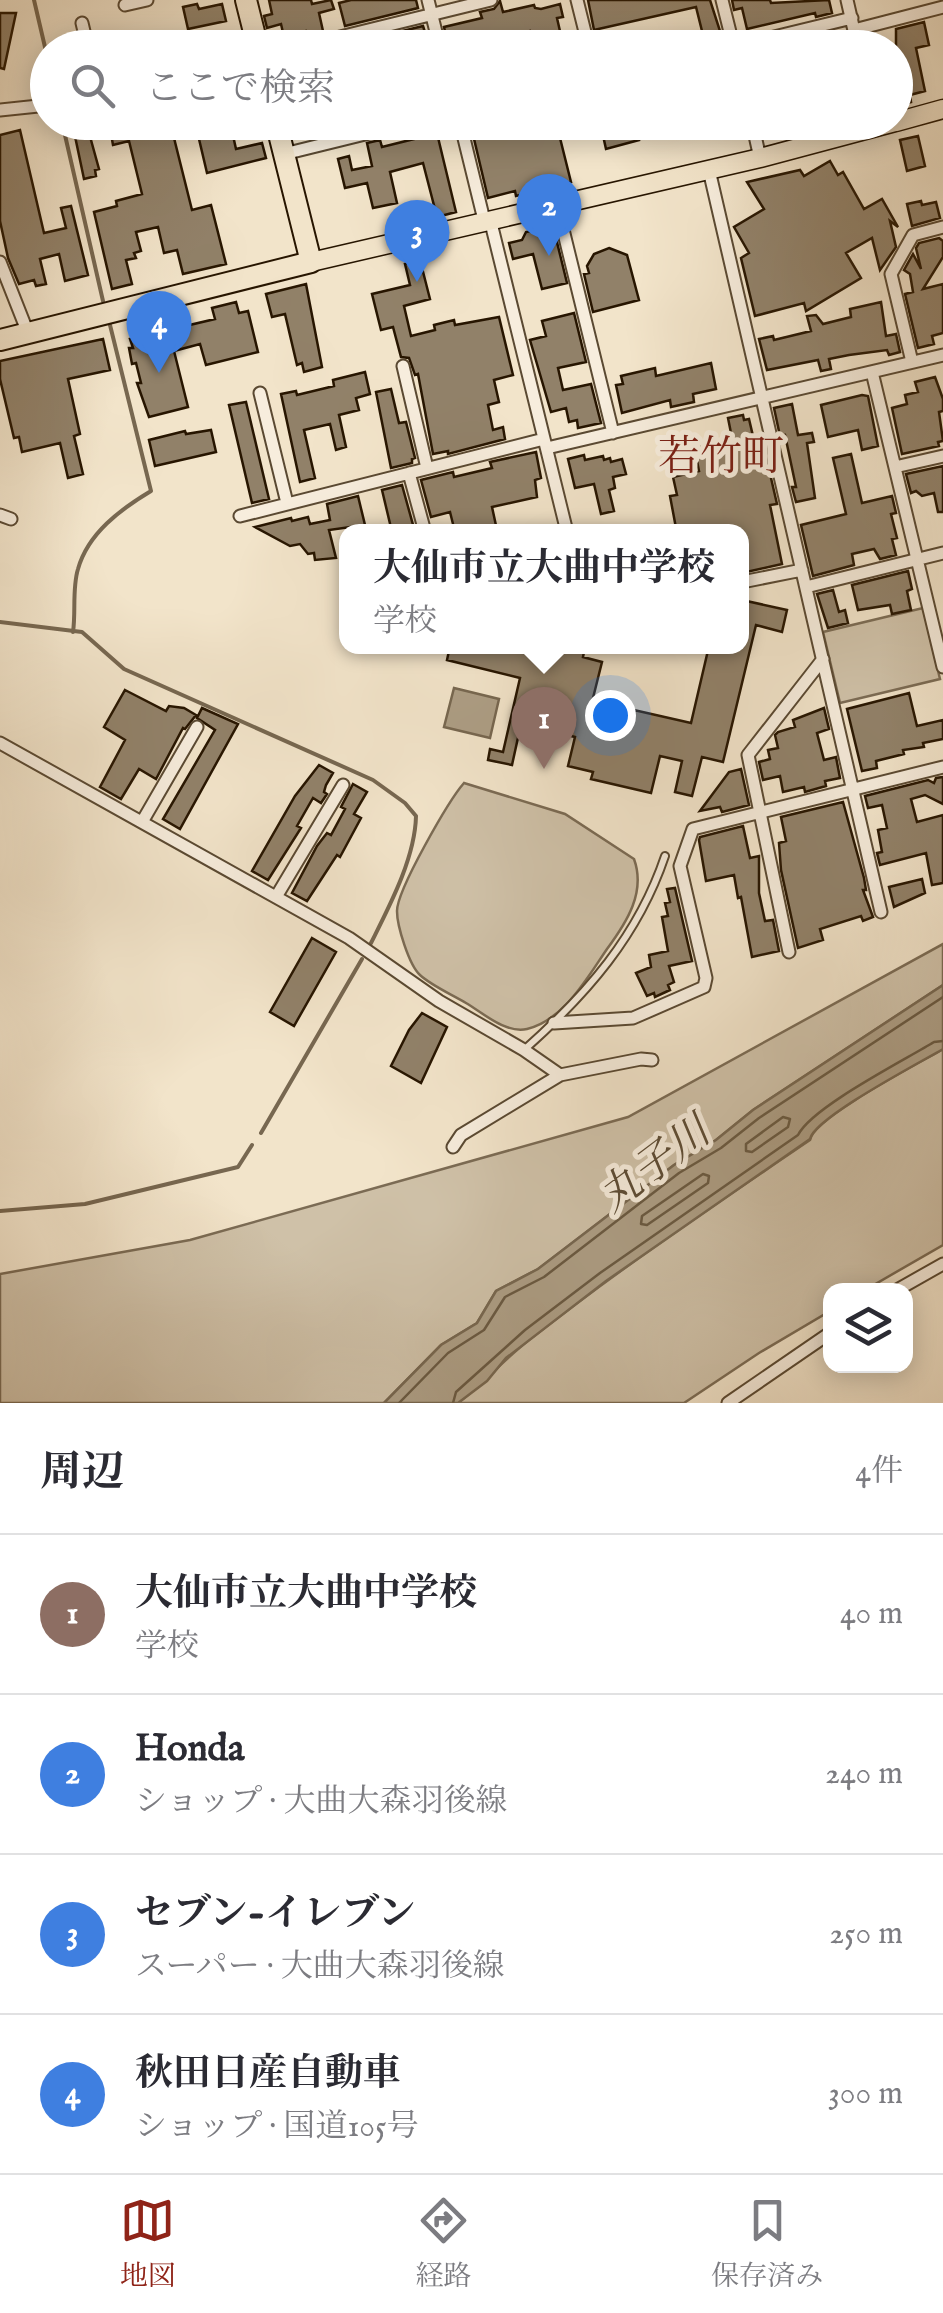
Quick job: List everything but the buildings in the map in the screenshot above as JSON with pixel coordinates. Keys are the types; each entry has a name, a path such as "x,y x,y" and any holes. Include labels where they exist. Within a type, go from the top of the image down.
{"highway":[{"path":"246,0 254,30"},
{"path":"0,340 311,262 280,140"}],"main road":[{"path":"913,117 943,109"},
{"path":"311,262 827,140"}],"street":[{"path":"125,5 147,0"},
{"path":"428,0 436,30"},
{"path":"368,30 491,0"},
{"path":"577,0 584,30"},
{"path":"722,0 728,30"},
{"path":"848,0 854,30"},
{"path":"821,30 943,7"},
{"path":"82,24 84,30"},
{"path":"0,110 30,108"},
{"path":"284,154 341,140"},
{"path":"465,140 565,524"},
{"path":"756,140 760,158"},
{"path":"709,170 880,912"},
{"path":"556,205 613,432"},
{"path":"912,362 890,274 913,235 943,227"},
{"path":"0,262 28,333"},
{"path":"0,306 17,308"},
{"path":"240,516 427,468 613,432 943,354"},
{"path":"403,366 427,468"},
{"path":"872,372 942,661"},
{"path":"260,394 287,503"},
{"path":"895,467 943,456"},
{"path":"409,473 423,524"},
{"path":"806,587 943,553"},
{"path":"749,581 802,570"},
{"path":"789,952 748,755 823,659"},
{"path":"142,822 197,727"},
{"path":"0,743 349,938 560,1075"},
{"path":"554,1023 633,1018 704,987 706,978 680,866 692,829 943,767"},
{"path":"276,897 343,785"},
{"path":"453,1148 461,1135 560,1075 652,1060"},
{"path":"909,1283 943,1264"},
{"path":"728,1403 823,1338"}],"lane":[{"path":"524,1050 576,1004 629,933 652,895 665,856"}],"shaded area":[{"path":"923,608 940,679 840,703 823,632"},
{"path":"464,783 565,814 634,859 636,895 621,928 583,985 563,1007 527,1029 503,1026 425,979 412,963 401,935 397,911 405,885 436,825"},
{"path":"943,944 943,985 674,1165 538,1269 496,1291 477,1323 441,1345 384,1403 0,1403 0,1274 190,1240 628,1117"},
{"path":"943,1049 943,1245 877,1283 823,1283 823,1315 684,1403 458,1403 567,1311 810,1140 829,1118"}],"water":[{"path":"454,688 499,699 490,738 444,727"},
{"path":"943,985 943,1049 829,1118 810,1139 606,1281 506,1358 487,1381 458,1403 384,1403 441,1345 477,1323 496,1291 538,1269 674,1165"}],"waterway":[{"path":"34,0 41,30"},
{"path":"66,140 103,301"},
{"path":"73,632 75,584 89,544 107,523 151,491 110,325"},
{"path":"0,622 82,632 124,669 373,780 405,803 416,816 415,832 400,881 371,943"},
{"path":"261,1133 362,959"},
{"path":"0,1211 85,1204 238,1167 252,1145"}],"place":[{"name":"Honda","path":"549,256"},
{"name":"セブン-イレブン","path":"417,282"},
{"name":"秋田日産自動車","path":"159,373"},
{"name":"大仙市立大曲中学校","path":"544,769"}],"district":[{"name":"若竹町","path":"721,455"}],"water label":[{"name":"丸子川","path":"653,1163"}]}
